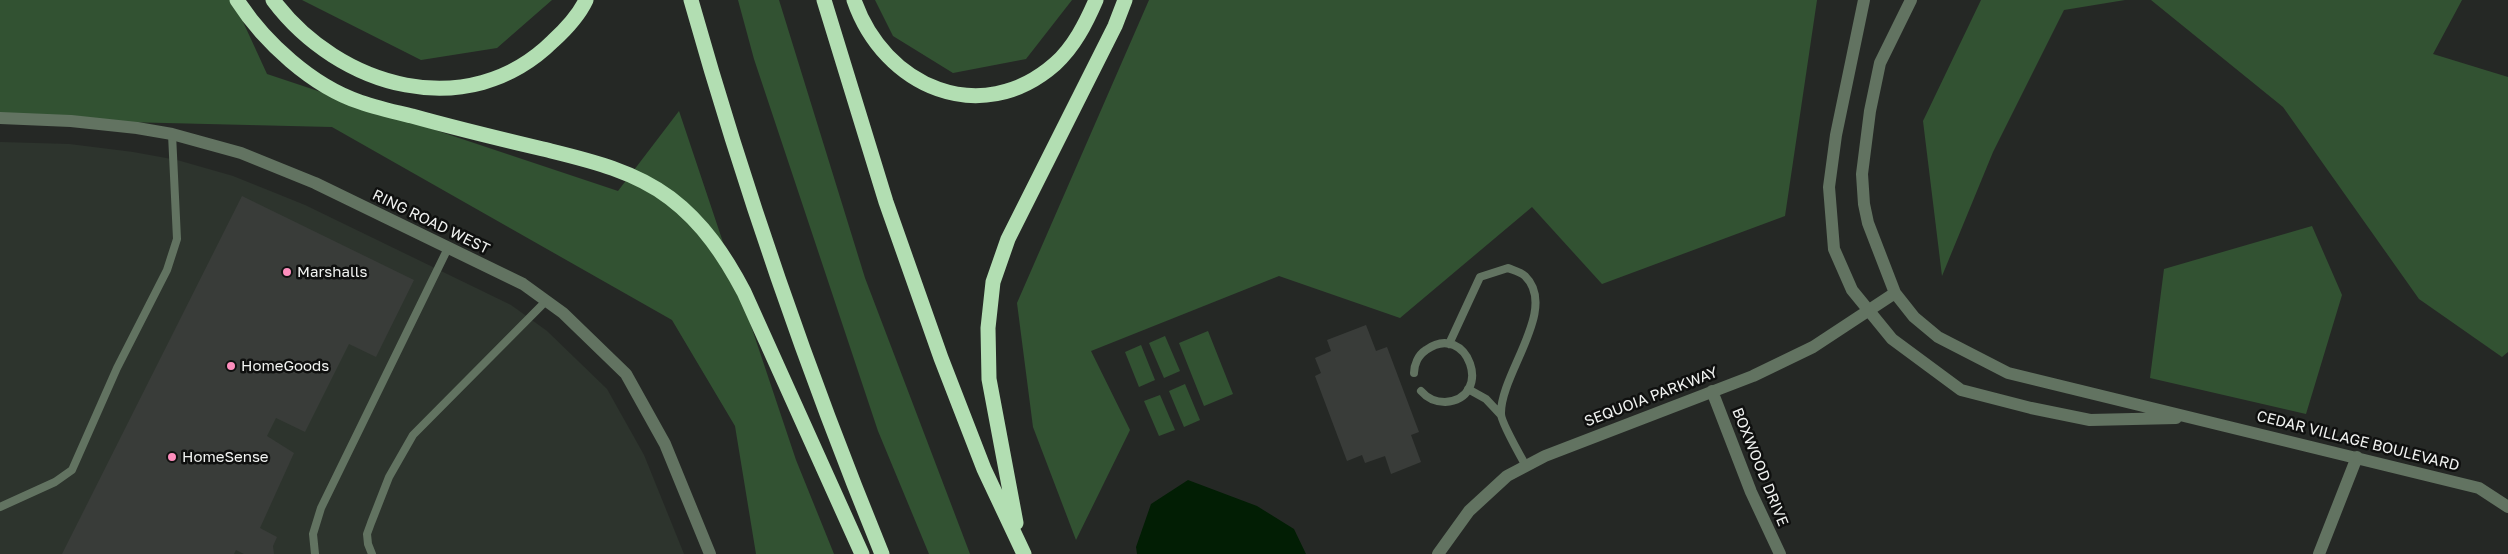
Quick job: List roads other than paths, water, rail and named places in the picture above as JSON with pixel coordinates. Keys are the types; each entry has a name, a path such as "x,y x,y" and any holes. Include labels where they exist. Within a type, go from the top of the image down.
{"highway":[{"path":"237,0 268,40 290,60 317,80 359,102 582,159 627,174 670,198 692,217 710,236 744,292 862,554"},
{"path":"273,0 301,33 348,66 400,85 445,88 474,85 501,77 536,58 562,33 586,0"},
{"path":"690,0 758,220 798,339 882,554"},
{"path":"824,0 886,202 941,358 984,469 1022,550"},
{"path":"854,0 874,40 900,70 935,89 972,95 998,92 1017,87 1040,75 1067,51 1088,18 1096,0"},
{"path":"1022,550 989,379 988,328 994,282 1008,239 1115,26 1125,0"}],"street":[{"name":"CEDAR VILLAGE BOULEVARD","path":"1864,0 1839,118 1829,187 1834,249 1852,290 1892,339 1961,390 2031,408 2090,420 2196,418"},
{"name":"CEDAR VILLAGE BOULEVARD","path":"1911,0 1880,63 1870,111 1862,174 1864,204 1868,223 1895,293 1914,317 1938,337 2008,373 2479,488 2508,508"},
{"name":"RING ROAD WEST","path":"0,118 71,120 172,134 268,163 523,284 547,300 626,374 666,444 710,554"},
{"name":"SEQUOIA PARKWAY","path":"1438,554 1469,511 1507,476 1545,456 1753,376 1813,347 1895,293"},
{"name":"BOXWOOD DRIVE","path":"1712,391 1751,492 1780,554"},
{"path":"2319,554 2358,457"}],"lane":[{"path":"0,507 55,482 72,470 117,368 167,270 177,240 172,134"},
{"path":"315,554 312,534 321,508 448,248"},
{"path":"1449,344 1480,277 1508,268 1524,275 1534,289 1537,309 1507,389 1501,415"},
{"path":"372,554 368,544 371,523 390,477 413,435 547,300"},
{"path":"1414,374 1417,360 1422,352 1440,344 1449,344 1466,354 1470,362 1473,371 1468,389 1461,396 1443,402 1433,400 1421,391"},
{"path":"1468,389 1486,399 1501,415 1526,466"}],"place":[{"name":"Marshalls","path":"287,272"},
{"name":"HomeGoods","path":"231,366"},
{"name":"HomeSense","path":"172,457"}]}
